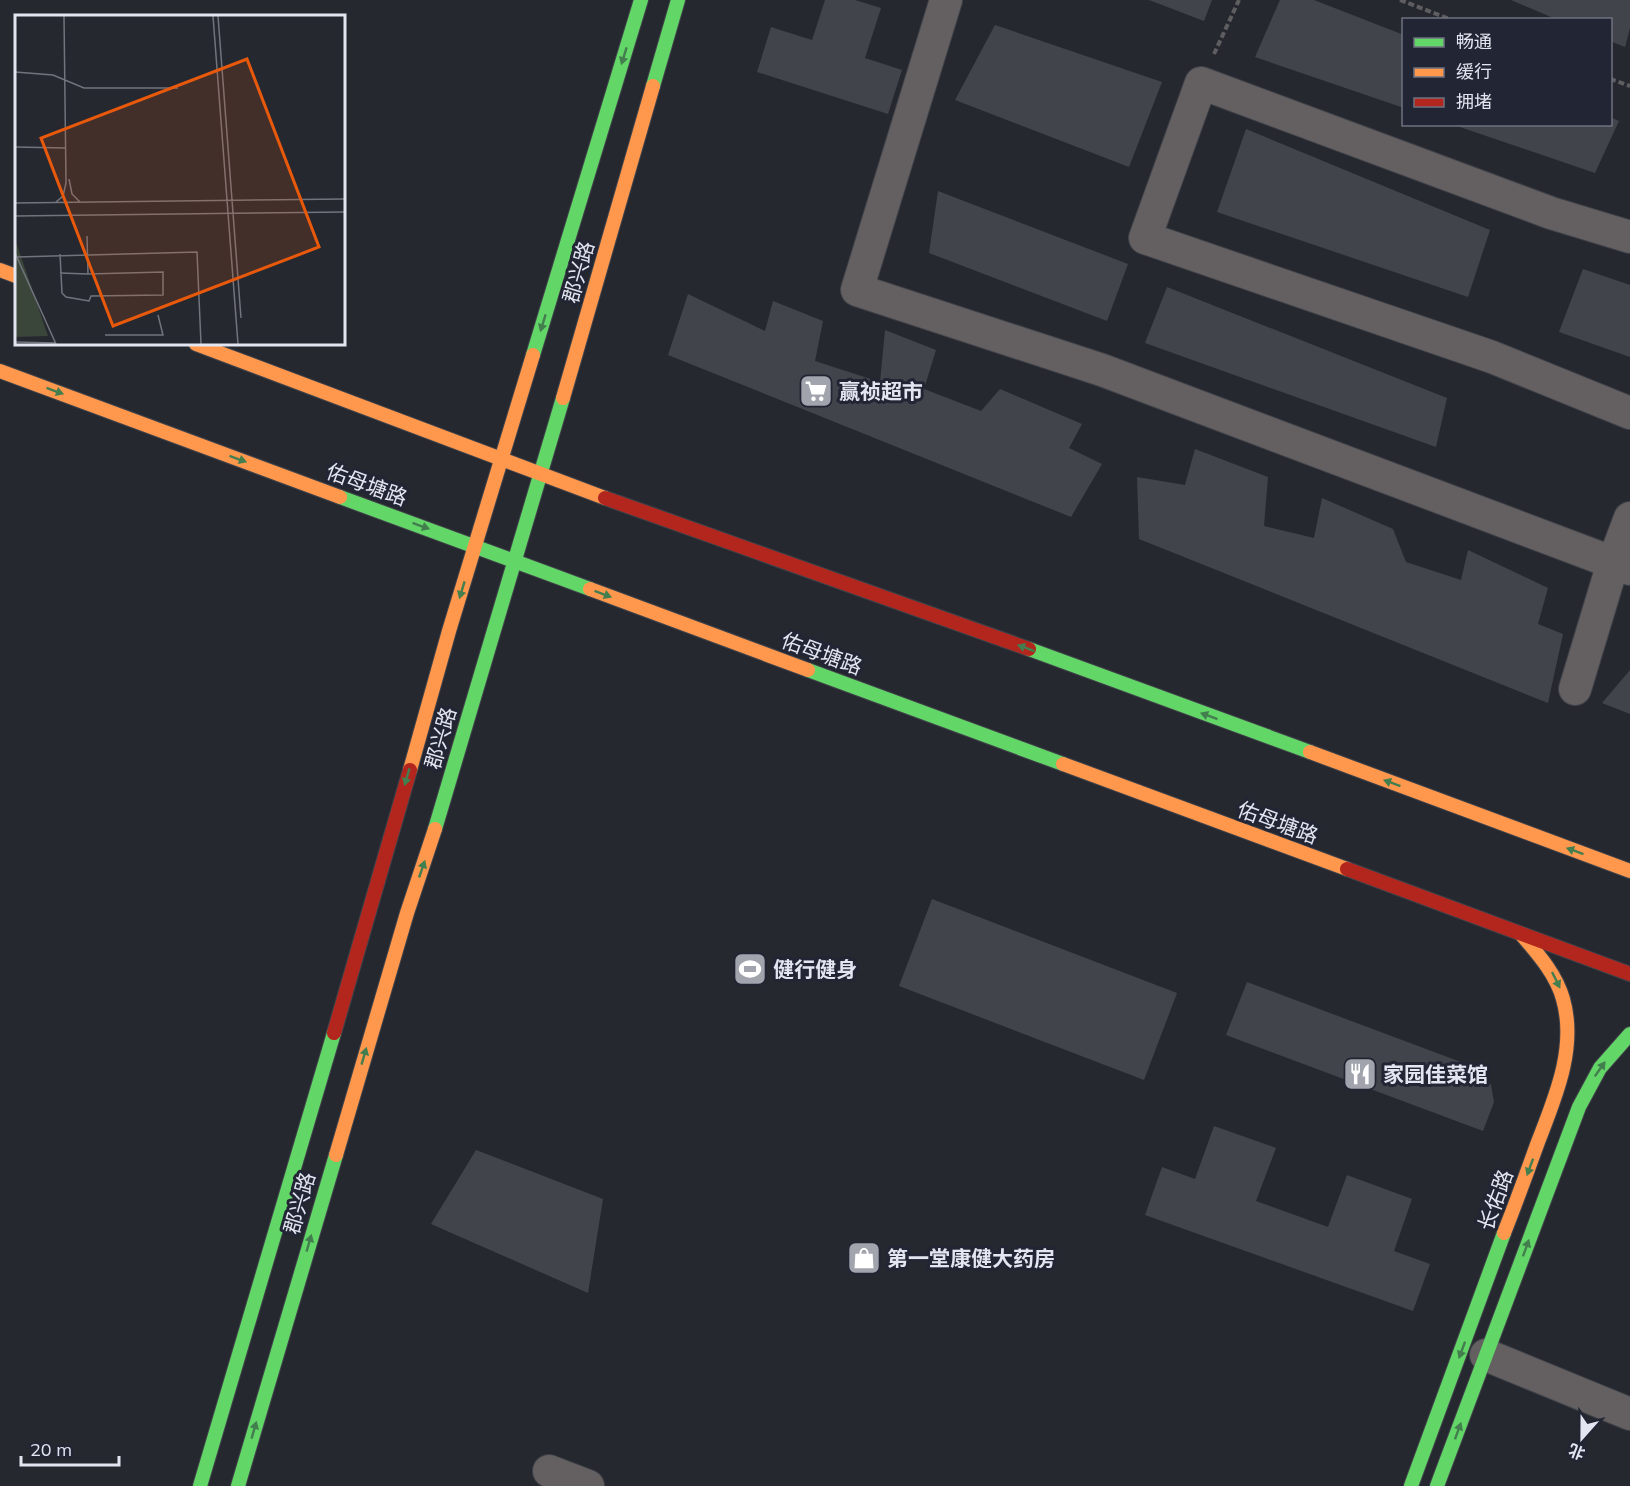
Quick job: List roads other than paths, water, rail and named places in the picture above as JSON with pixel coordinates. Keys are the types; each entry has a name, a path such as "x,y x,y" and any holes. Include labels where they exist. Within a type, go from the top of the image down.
{"main road":[{"name":"郡兴路","path":"200,1486 475,546 641,0"},
{"name":"郡兴路","path":"238,1486 406,913 434,834 541,474 678,0"},
{"path":"0,270 15,276"},
{"path":"199,345 541,474 1079,667 1630,872"},
{"name":"佑母塘路","path":"0,371 1630,974"},
{"name":"长佑路","path":"1412,1486 1556,1097 1563,1069 1567,1044 1564,998 1555,976 1544,959 1521,934"},
{"path":"1437,1486 1579,1107 1601,1066 1630,1034"}],"street":[{"path":"946,0 857,290 1102,370 1622,566"},
{"path":"1630,237 1551,213 1202,83 1146,238 1492,357 1630,413"},
{"path":"1575,689 1622,566 1630,518"},
{"path":"1486,1356 1630,1414"},
{"path":"549,1471 588,1486"}],"place":[{"name":"赢祯超市","path":"816,391"},
{"name":"健行健身","path":"750,969"},
{"name":"家园佳菜馆","path":"1360,1074"},
{"name":"第一堂康健大药房","path":"864,1258"}]}
